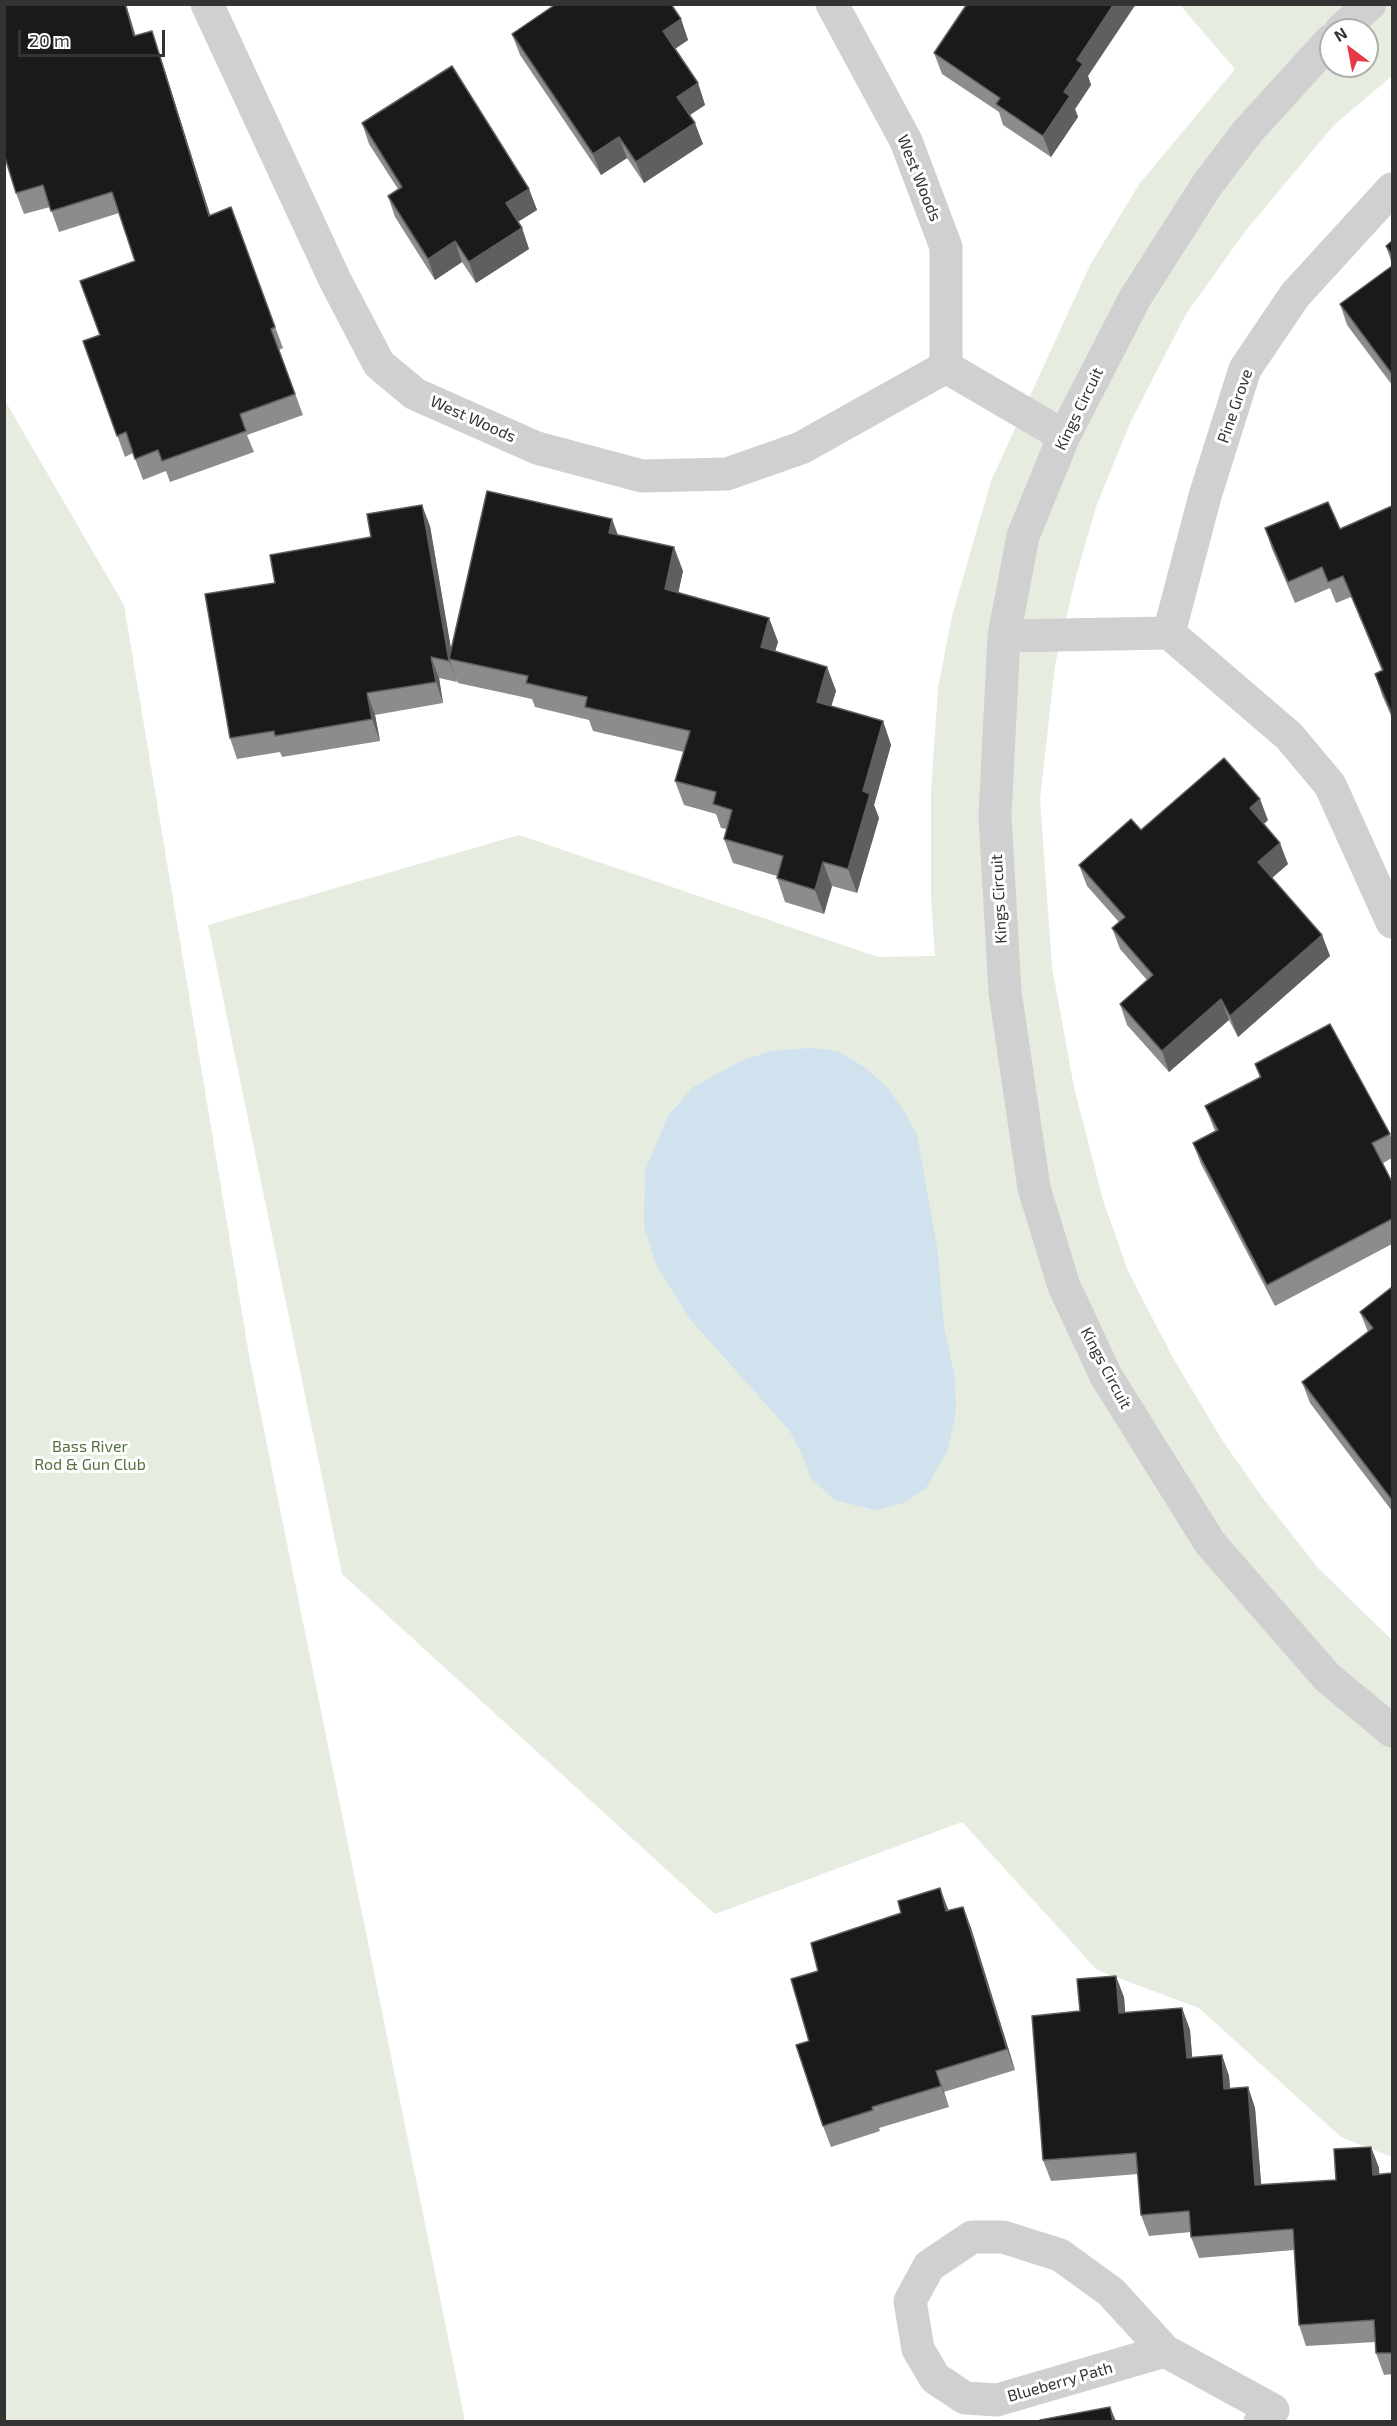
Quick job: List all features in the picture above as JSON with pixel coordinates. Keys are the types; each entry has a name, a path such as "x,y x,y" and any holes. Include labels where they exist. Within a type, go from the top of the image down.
{"street":[{"name":"West Woods","path":"207,4 335,280 379,364 415,394 537,447 642,476 727,474 801,448 946,367 946,247 906,141 832,4"},
{"path":"1354,18 1370,4"},
{"name":"Kings Circuit","path":"1319,53 1248,131 1207,185 1135,298 1064,436 1023,536 1004,636 995,816 1005,992 1034,1188 1064,1286 1106,1376 1210,1543 1327,1677 1392,1731"},
{"name":"Pine Grove","path":"1169,633 1205,496 1245,369 1295,294 1392,189"},
{"path":"946,367 1064,436"},
{"path":"1004,636 1169,633 1289,736 1330,785 1366,858 1392,922"},
{"name":"Blueberry Path","path":"1165,2351 997,2400 965,2398 935,2378 918,2349 910,2301 929,2266 972,2237 1004,2237 1060,2255 1111,2292 1165,2351 1274,2418"}],"green space":[{"path":"1180,5 1392,5 1392,76 1334,125 1246,230 1186,314 1131,421 1097,504 1076,576 1055,665 1040,799 1052,967 1074,1087 1103,1200 1128,1271 1172,1356 1222,1440 1262,1497 1319,1569 1392,1640 1392,2157 1341,2137 1199,2008 1097,1970 962,1822 715,1914 342,1574 208,925 519,835 878,957 935,956 931,897 931,793 938,688 952,616 991,481 1090,265 1140,183 1235,69"},
{"name":"Bass River Rod & Gun Club","path":"4,399 124,605 250,1361 465,2421 5,2421"}],"water":[{"path":"811,1048 838,1051 864,1067 888,1088 904,1111 917,1135 938,1253 944,1327 955,1377 956,1410 948,1450 926,1488 904,1503 875,1510 834,1500 811,1478 802,1454 789,1430 689,1318 655,1262 644,1227 645,1171 668,1116 693,1087 741,1061 771,1051"}],"building":[{"path":"4,4 125,4 134,36 152,31 209,216 231,207 275,327 271,329 295,394 240,414 246,431 162,461 158,450 135,459 126,432 117,436 83,341 100,335 80,281 135,261 112,192 51,211 43,185 16,193 4,154"},
{"path":"556,4 671,4 681,19 663,31 698,83 677,97 695,123 636,162 619,137 593,154 512,34"},
{"path":"967,4 1114,4 1077,60 1083,64 1064,92 1070,96 1043,136 996,104 1000,98 934,53"},
{"path":"452,66 529,189 506,203 522,228 469,262 455,241 428,259 388,196 402,187 362,123"},
{"path":"1392,241 1392,255 1386,246"},
{"path":"1392,266 1392,374 1340,304"},
{"path":"487,491 612,519 609,533 674,547 665,589 769,618 761,647 827,667 817,702 883,721 863,791 870,794 848,869 823,862 815,890 777,878 783,856 724,839 732,810 713,804 716,792 675,781 690,731 585,707 587,697 526,683 528,676 449,659"},
{"path":"1328,502 1340,529 1392,506 1392,714 1375,674 1383,670 1343,576 1328,582 1322,567 1288,582 1265,528"},
{"path":"422,505 449,661 431,657 436,682 367,693 372,719 275,736 274,731 230,738 205,594 275,583 270,555 371,537 367,514"},
{"path":"1224,758 1260,799 1250,808 1280,843 1258,862 1322,935 1230,1016 1221,999 1162,1051 1120,1004 1153,975 1112,928 1125,917 1079,865 1131,819 1141,830"},
{"path":"1330,1024 1390,1134 1372,1143 1392,1182 1392,1219 1267,1285 1193,1143 1218,1130 1205,1106 1261,1077 1255,1064"},
{"path":"1392,1287 1392,1500 1302,1382 1373,1328 1360,1312"},
{"path":"940,1888 946,1911 963,1907 1007,2049 936,2071 941,2086 872,2107 873,2110 823,2126 796,2045 809,2041 791,1979 818,1971 811,1943 901,1913 898,1901"},
{"path":"1116,1976 1119,2013 1182,2008 1187,2058 1222,2055 1224,2089 1248,2087 1255,2185 1336,2180 1334,2149 1371,2147 1373,2175 1392,2173 1392,2353 1376,2353 1374,2320 1299,2325 1293,2229 1191,2237 1189,2211 1141,2215 1136,2153 1043,2160 1032,2016 1080,2011 1077,1979"},
{"path":"1110,2407 1113,2421 1040,2420"}]}
